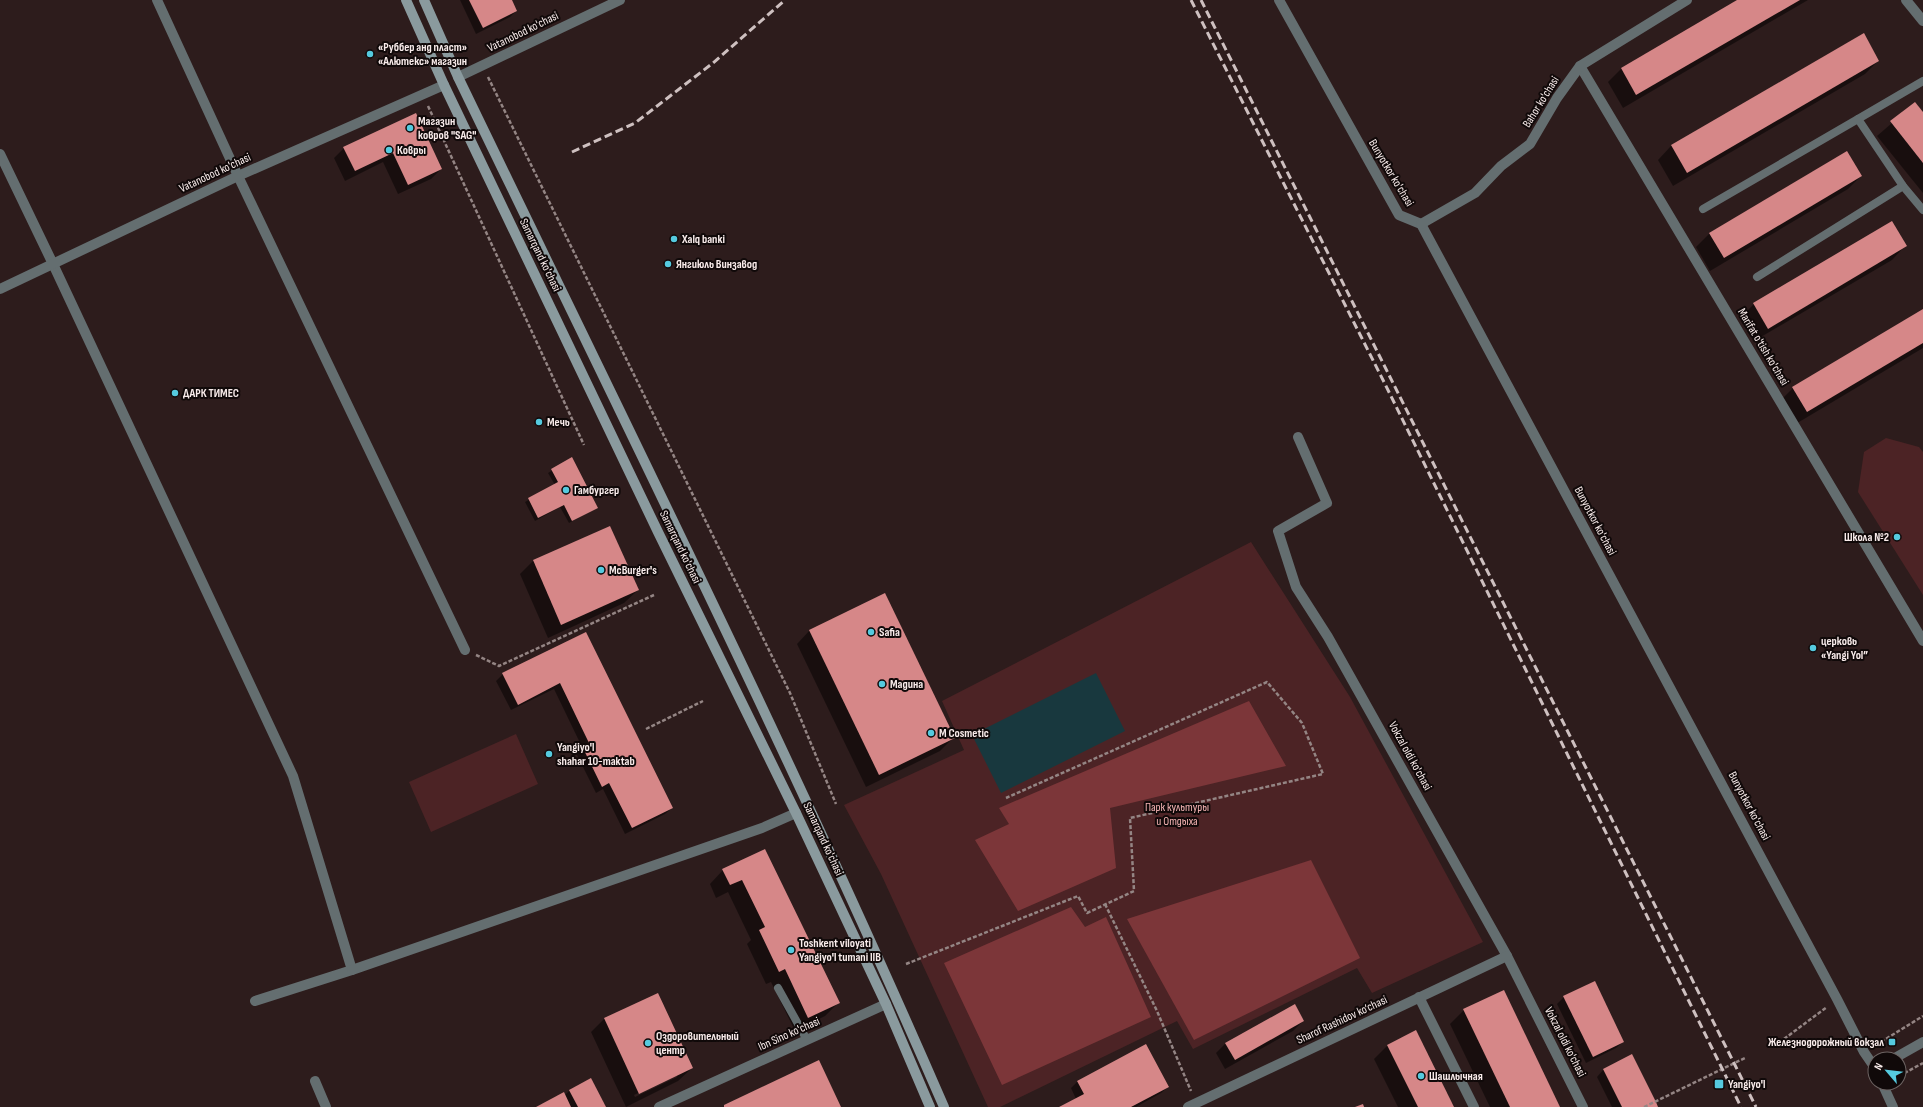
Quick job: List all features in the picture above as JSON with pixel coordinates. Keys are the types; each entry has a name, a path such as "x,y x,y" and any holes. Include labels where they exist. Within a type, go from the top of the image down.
{"main road":[{"name":"Samarqand ko'chasi","path":"406,0 444,85 796,813 886,1004 930,1107"},
{"name":"Samarqand ko'chasi","path":"424,0 458,77 810,807 895,993 944,1107"},
{"path":"444,85 458,77"},
{"path":"796,813 810,807"}],"street":[{"path":"156,0 238,176 465,650"},
{"name":"Vatanobod ko'chasi","path":"458,77 620,0"},
{"name":"Bunyotkor ko'chasi","path":"1279,0 1399,216 1421,224 1867,1056"},
{"name":"Bahor ko'chasi","path":"1421,224 1475,193 1501,166 1530,144 1557,98 1580,66 1687,0"},
{"path":"1906,0 1923,21"},
{"name":"Marifat o'tish ko'chasi","path":"1580,66 1923,641"},
{"name":"Vatanobod ko'chasi","path":"0,289 238,176 444,85"},
{"path":"0,154 293,776 352,970"},
{"name":"Vokzal oldi ko'chasi","path":"1298,437 1327,503 1278,531 1296,587 1328,637 1507,956 1584,1107"},
{"path":"255,1002 352,970 762,828 796,813"},
{"name":"Sharof Rashidov ko’chasi","path":"1192,1105 1507,956"},
{"path":"1420,997 1474,1107"},
{"name":"Ibn Sino ko'chasi","path":"659,1107 886,1004"},
{"path":"1907,1051 1923,1042"},
{"path":"315,1081 326,1107"},
{"path":"1886,1091 1893,1107"}],"lane":[{"path":"1704,209 1923,81"},
{"path":"1858,119 1903,186 1923,210"},
{"path":"1757,277 1903,186"},
{"path":"778,988 807,1040"}],"path":[{"path":"482,66 790,692 836,804"},
{"path":"422,94 584,445"},
{"path":"465,650 499,666 654,595"},
{"path":"906,964 1078,896 1087,913 1134,891 1130,818 1323,774 1302,724 1267,682 1006,798"},
{"path":"646,729 703,700"},
{"path":"1105,904 1157,1011 1192,1105"},
{"path":"1784,1039 1837,999"},
{"path":"1864,1052 1923,1016"},
{"path":"1644,1107 1745,1058"},
{"path":"1907,1072 1923,1063"}],"green space":[{"path":"1886,438 1919,447 1923,452 1923,595 1858,492 1864,452"},
{"name":"Парк культуры и Отдыха","path":"1251,542 1350,697 1483,942 1372,993 1357,968 1193,1049 1177,1021 1000,1107 988,1107 881,874 844,805 964,750 942,701"},
{"path":"516,734 538,784 431,832 409,782"}],"shaded area":[{"path":"1249,701 1286,766 1110,808 1116,868 1018,911 975,840 1009,824 999,808"},
{"path":"1311,860 1360,958 1194,1040 1127,919"},
{"path":"1071,907 1085,927 1106,917 1151,1017 1002,1085 944,963"}],"water":[{"path":"1096,673 1125,731 1001,793 972,735"}],"building":[{"path":"469,0 512,0 517,11 483,28"},
{"path":"1737,0 1800,0 1636,95 1621,68"},
{"path":"1864,33 1879,61 1687,173 1671,145"},
{"path":"1915,102 1923,112 1923,163 1890,121"},
{"name":"Ковры","path":"416,113 442,169 408,185 393,153 355,171 343,147"},
{"path":"1847,151 1862,176 1724,258 1709,233"},
{"path":"1892,221 1907,246 1768,329 1753,303"},
{"path":"1923,309 1923,343 1807,412 1792,387"},
{"name":"Гамбургер","path":"572,457 598,508 572,521 564,505 538,518 528,498 558,482 551,469"},
{"path":"610,526 639,590 561,625 533,560"},
{"name":"Мадина","path":"885,593 955,738 879,775 809,630"},
{"path":"586,632 673,808 632,828 609,783 602,787 582,746 589,743 560,683 518,705 502,673"},
{"name":"Toshkent viloyati Yangiyo'l tumani IIB","path":"765,849 840,1003 808,1018 785,969 779,972 759,930 765,927 742,880 730,885 722,869"},
{"path":"1595,981 1624,1042 1593,1057 1563,996"},
{"path":"1504,990 1560,1107 1510,1107 1463,1009"},
{"name":"Оздоровительный центр","path":"658,993 693,1068 639,1094 604,1018"},
{"path":"1295,1004 1304,1021 1235,1060 1225,1043"},
{"name":"Шашлычная","path":"1416,1030 1454,1107 1418,1107 1387,1045"},
{"path":"1146,1044 1169,1087 1131,1107 1059,1107 1084,1094 1077,1081"},
{"path":"1632,1054 1658,1107 1622,1107 1603,1069"},
{"path":"819,1060 841,1107 724,1107 724,1105"},
{"path":"591,1078 606,1107 578,1107 569,1090"},
{"path":"564,1092 571,1107 536,1107"},
{"path":"1363,1104 1364,1107 1355,1107"}],"railway":[{"path":"572,152 635,123 713,63 785,0"},
{"path":"1191,0 1385,384 1741,1107"},
{"path":"1201,0 1756,1107"}],"place":[{"name":"«Руббер анд пласт» «Алютекс» магазин","path":"370,54"},
{"name":"Магазин ковров \"SAG\"","path":"410,128"},
{"name":"Ковры","path":"389,150"},
{"name":"Xalq banki","path":"674,239"},
{"name":"Янгиюль Винзавод","path":"668,264"},
{"name":"ДАРК ТИМЕС","path":"175,393"},
{"name":"Мечь","path":"539,422"},
{"name":"Гамбургер","path":"566,490"},
{"name":"Школа №2","path":"1897,537"},
{"name":"McBurger's","path":"601,570"},
{"name":"Safia","path":"871,632"},
{"name":"церковь «Yangi Yol”","path":"1813,648"},
{"name":"Мадина","path":"882,684"},
{"name":"M Cosmetic","path":"931,733"},
{"name":"Yangiyo'l shahar 10-maktab","path":"549,754"},
{"name":"Toshkent viloyati Yangiyo'l tumani IIB","path":"791,950"},
{"name":"Железнодорожный вокзал","path":"1892,1042"},
{"name":"Оздоровительный центр","path":"648,1043"},
{"name":"Шашлычная","path":"1421,1076"},
{"name":"Yangiyo'l","path":"1719,1084"}]}
